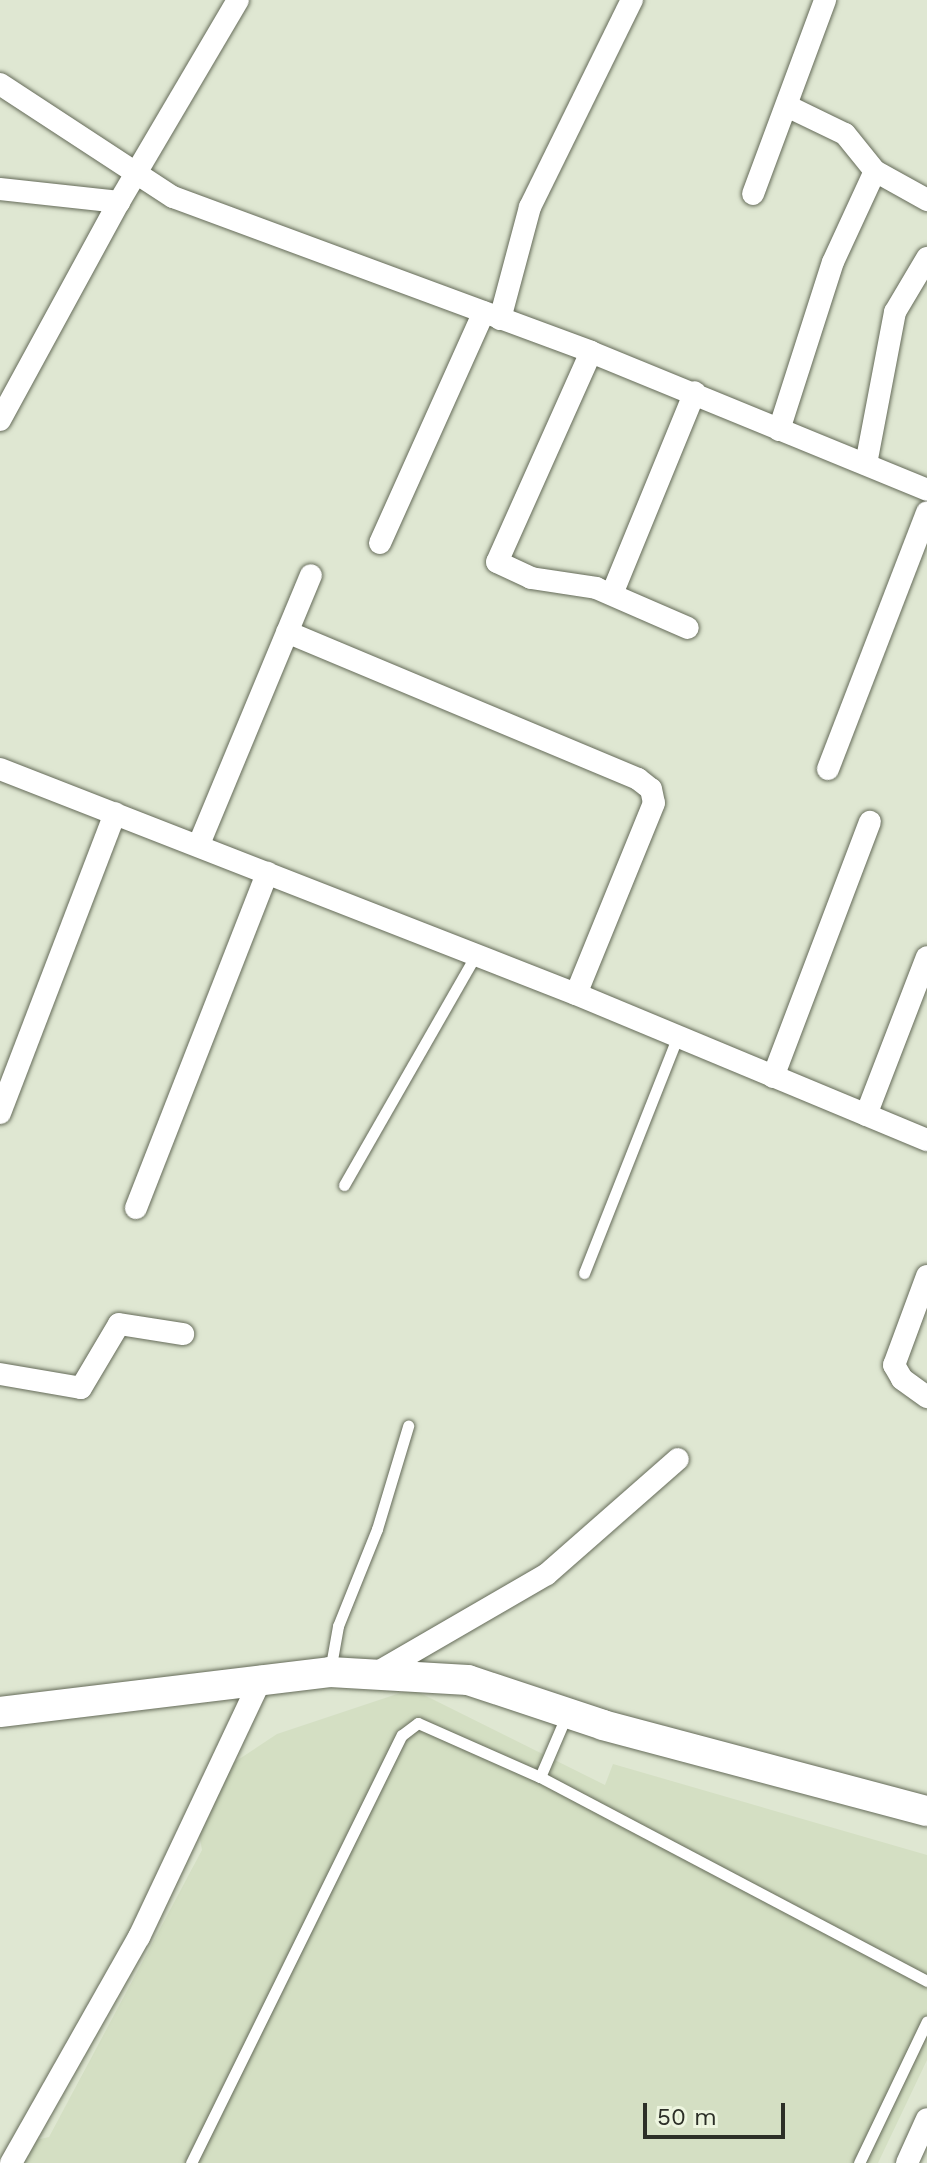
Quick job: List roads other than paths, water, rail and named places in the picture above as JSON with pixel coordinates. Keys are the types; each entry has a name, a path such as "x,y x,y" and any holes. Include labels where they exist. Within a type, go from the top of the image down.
{"street":[{"path":"0,420 119,202 238,0"},
{"path":"380,543 492,315 530,207 632,0"},
{"path":"753,194 825,0"},
{"path":"0,84 136,174 190,204 307,242 695,392 927,490"},
{"path":"787,106 845,134 875,171 927,200"},
{"path":"779,430 833,262 875,171"},
{"path":"0,189 119,202"},
{"path":"866,464 895,312 927,258"},
{"path":"591,352 497,562 531,578 612,594 688,628"},
{"path":"612,594 695,392"},
{"path":"828,769 927,512"},
{"path":"199,844 311,575"},
{"path":"287,632 638,779 651,789 654,803 576,994"},
{"path":"0,769 199,844 576,994 927,1140"},
{"path":"0,1113 115,813"},
{"path":"773,1077 870,822"},
{"path":"136,1208 267,873"},
{"path":"866,1115 927,957"},
{"path":"927,1276 894,1365 902,1379 927,1397"},
{"path":"0,1374 81,1388 119,1324 183,1334"},
{"path":"378,1672 547,1574 678,1459"},
{"path":"0,1712 262,1677 330,1672 378,1672 468,1680 569,1709 603,1725 927,1811"},
{"path":"11,2163 139,1937 262,1677"},
{"path":"907,2163 927,2119"}],"lane":[{"path":"344,1185 475,956"},
{"path":"584,1273 678,1036"},
{"path":"330,1672 338,1626 377,1529 408,1426"},
{"path":"540,1777 569,1709"},
{"path":"191,2163 402,1735 418,1723 540,1777 927,1981"},
{"path":"859,2163 927,2021"}]}
